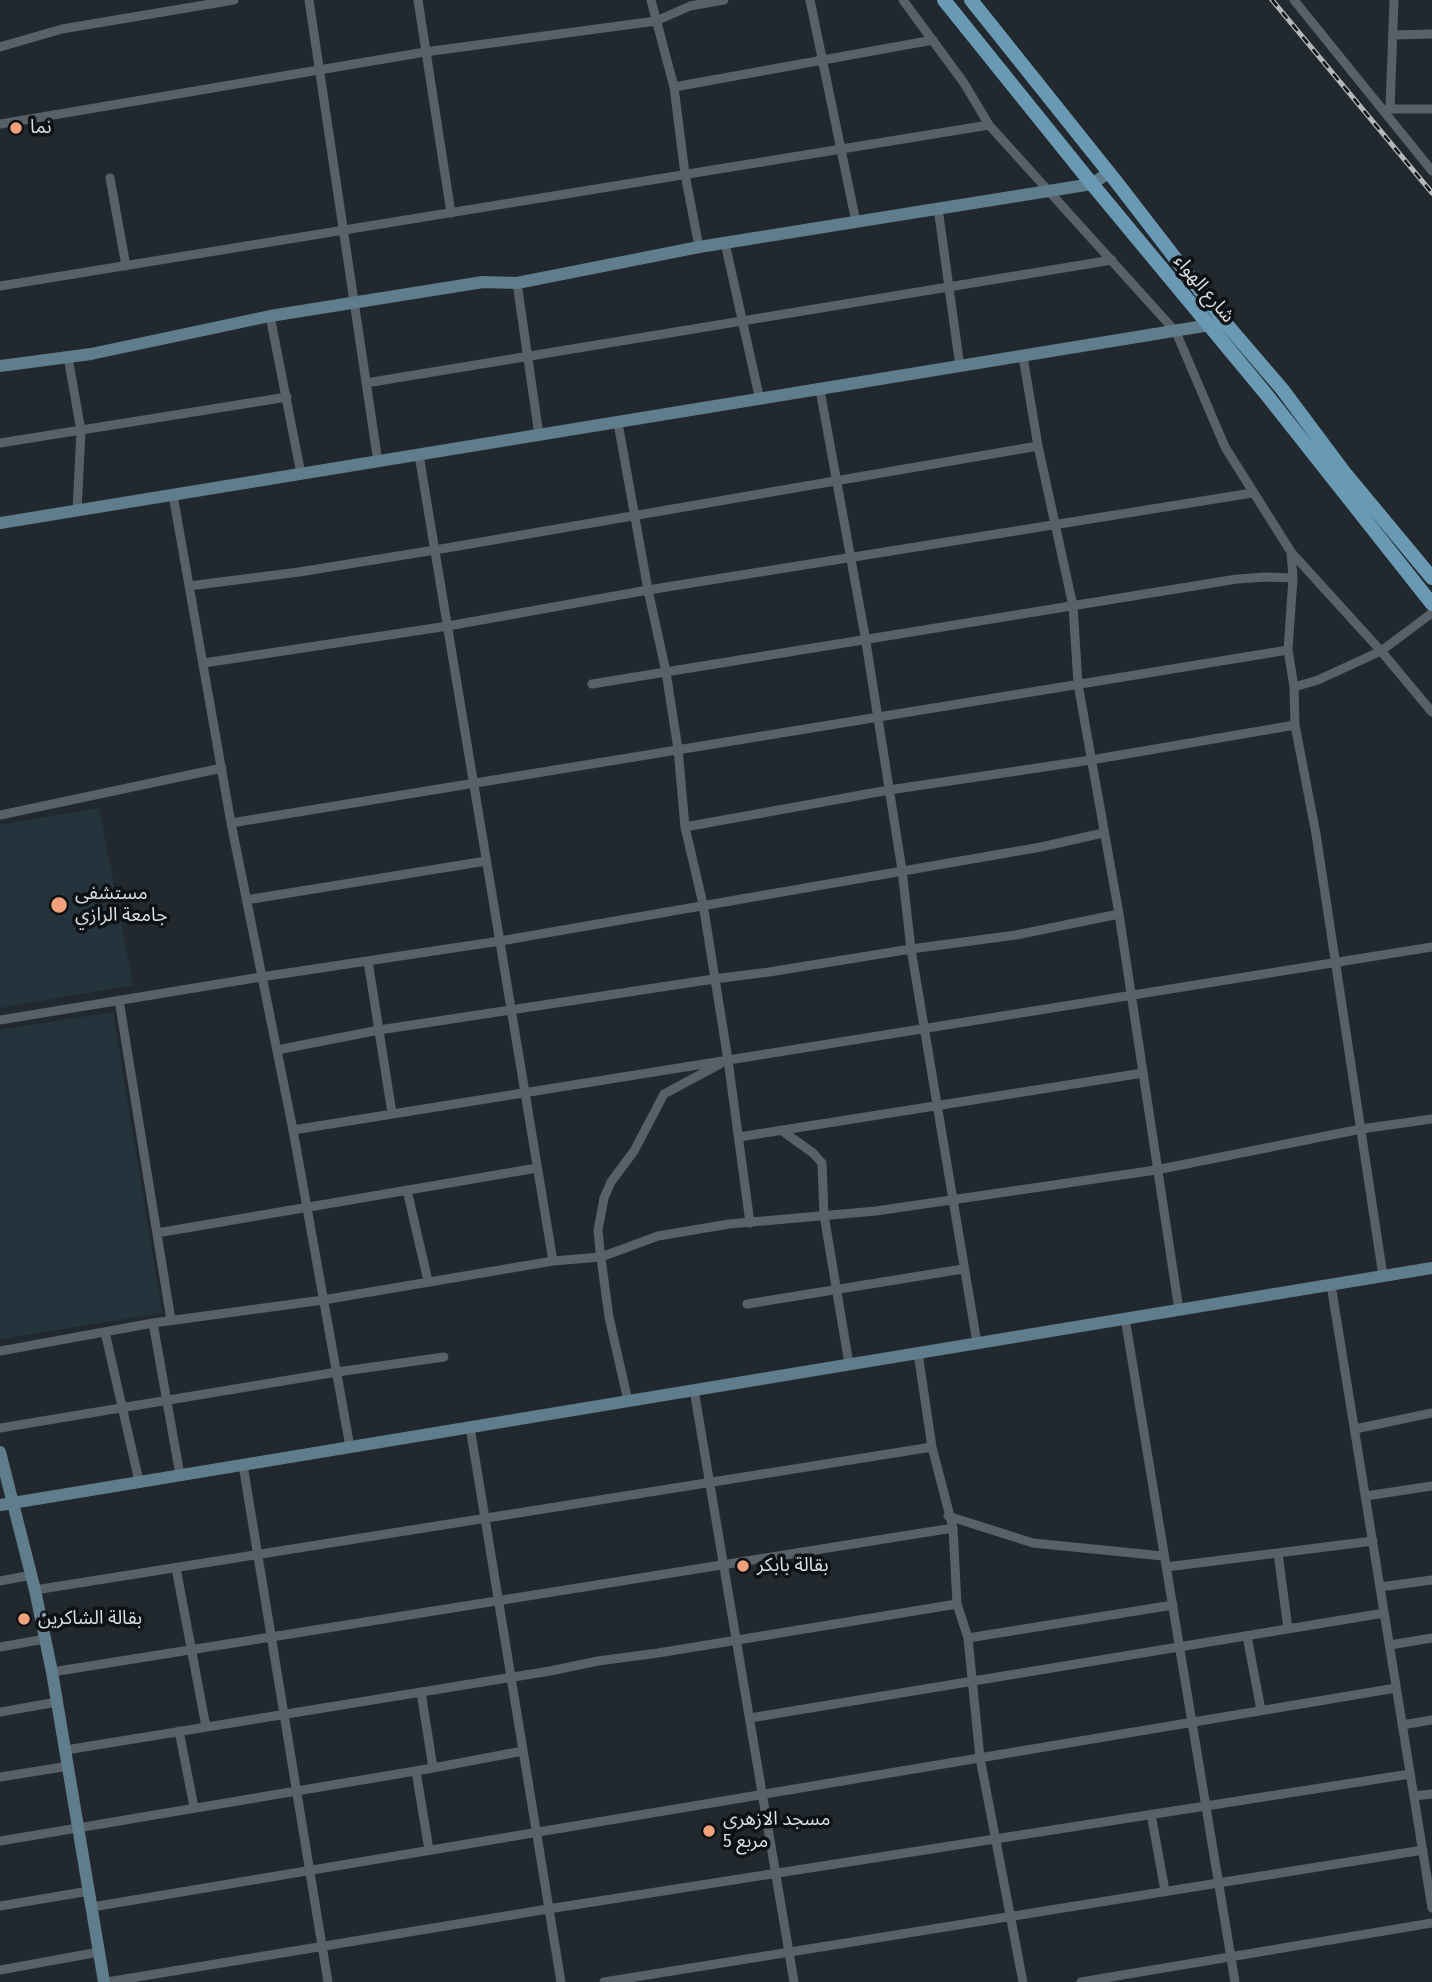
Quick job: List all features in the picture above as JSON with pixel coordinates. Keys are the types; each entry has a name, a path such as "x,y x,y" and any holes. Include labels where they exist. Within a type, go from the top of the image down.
{"main road":[{"name":"شارع الهواء","path":"944,0 1210,325 1432,604"},
{"name":"شارع الهواء","path":"971,0 1222,319 1282,389 1344,472 1432,578"}],"street":[{"path":"0,47 62,29 234,0"},
{"path":"309,0 378,462"},
{"path":"418,0 451,213"},
{"path":"651,0 674,87 685,174 699,247"},
{"path":"0,124 425,52 656,21 690,6 723,0"},
{"path":"810,0 856,222"},
{"path":"903,0 964,83 989,125 1176,332 1225,447 1291,552 1432,712"},
{"path":"1294,0 1386,109 1432,171"},
{"path":"1386,109 1394,0"},
{"path":"1393,35 1432,33"},
{"path":"674,87 933,40"},
{"path":"1386,109 1432,109"},
{"path":"0,286 989,125"},
{"path":"0,366 68,357 270,316 483,282 517,283 699,247 1092,184 1108,173"},
{"path":"110,178 126,266"},
{"path":"938,208 960,367"},
{"path":"725,243 760,400"},
{"path":"366,383 1112,260"},
{"path":"517,283 539,435"},
{"path":"270,316 301,474"},
{"path":"0,523 1210,325"},
{"path":"68,357 81,430 77,511"},
{"path":"1023,357 1038,446 1073,606 1078,684 1119,914 1178,1310"},
{"path":"820,390 866,639 902,870 911,949 977,1343"},
{"path":"0,443 287,397"},
{"path":"618,423 648,590 666,672 678,749 685,827 703,904 750,1223"},
{"path":"188,586 299,572 435,550 1038,446"},
{"path":"419,455 553,1261"},
{"path":"204,663 448,626 648,590 1252,493"},
{"path":"173,495 231,823 293,1130 350,1447"},
{"path":"1291,552 1293,578 1288,650 1294,687 1295,725 1316,834 1383,1276"},
{"path":"592,684 1237,579 1293,578"},
{"path":"1294,687 1318,680 1381,651 1432,613"},
{"path":"231,823 1288,650"},
{"path":"685,827 890,790 1091,760 1295,725"},
{"path":"0,815 222,768"},
{"path":"0,1020 500,941 1041,847 1103,833"},
{"path":"246,900 486,861"},
{"path":"277,1050 379,1030 911,949 1016,936 1119,914"},
{"path":"293,1130 1432,947"},
{"path":"368,961 392,1113"},
{"path":"119,1000 171,1320"},
{"path":"628,1401 609,1317 601,1257 598,1230 604,1198 611,1182 635,1151 664,1094 728,1060"},
{"path":"739,1137 1143,1073"},
{"path":"0,1351 171,1320 323,1300 553,1261 601,1257 658,1236 750,1223 876,1212 1156,1170 1361,1129 1432,1119"},
{"path":"782,1130 822,1163 824,1215 849,1364"},
{"path":"157,1233 537,1168"},
{"path":"407,1190 428,1281"},
{"path":"0,1505 1432,1268"},
{"path":"747,1304 963,1269"},
{"path":"1331,1284 1410,1774 1430,1877 1432,1908"},
{"path":"1125,1318 1235,1982"},
{"path":"153,1323 180,1475"},
{"path":"105,1332 139,1481"},
{"path":"918,1353 932,1447 953,1528 957,1604 968,1638 980,1758 1023,1982"},
{"path":"0,1428 444,1357"},
{"path":"694,1390 794,1982"},
{"path":"1355,1429 1432,1413"},
{"path":"470,1427 561,1982"},
{"path":"35,1590 932,1447"},
{"path":"0,1452 35,1590 52,1672 105,1982 776,1872 1410,1774"},
{"path":"243,1465 328,1982"},
{"path":"1366,1496 1432,1486"},
{"path":"948,1516 1033,1543 1163,1556"},
{"path":"52,1672 953,1528"},
{"path":"1166,1567 1373,1541"},
{"path":"1278,1553 1288,1629"},
{"path":"176,1568 205,1727"},
{"path":"0,1581 31,1575"},
{"path":"1380,1587 1432,1580"},
{"path":"66,1750 957,1604"},
{"path":"968,1638 1173,1605"},
{"path":"750,1718 1384,1613"},
{"path":"1247,1636 1261,1710"},
{"path":"1390,1645 1432,1638"},
{"path":"0,1647 45,1639"},
{"path":"92,1907 1396,1688"},
{"path":"421,1692 433,1768"},
{"path":"0,1712 57,1702"},
{"path":"1402,1725 1432,1720"},
{"path":"179,1731 194,1807"},
{"path":"0,1841 523,1751"},
{"path":"0,1777 68,1766"},
{"path":"416,1771 429,1850"},
{"path":"1414,1796 1432,1794"},
{"path":"1151,1814 1165,1891"},
{"path":"604,1982 1423,1850"},
{"path":"0,1906 89,1891"},
{"path":"1081,1982 1108,1980 1432,1923"},
{"path":"0,1970 99,1952"}],"shaded area":[{"name":"مستشفى جامعة الرازي","path":"99,808 133,985 0,1008 0,825"},
{"path":"113,1012 162,1313 0,1339 0,1030"}],"railway":[{"path":"1272,0 1432,193"}],"place":[{"name":"نما","path":"16,128"},
{"name":"مستشفى جامعة الرازي","path":"59,905"},
{"name":"بقالة بابكر","path":"743,1566"},
{"name":"بقالة الشاكرين","path":"24,1619"},
{"name":"مسجد الازهري مربع 5","path":"709,1831"}]}
